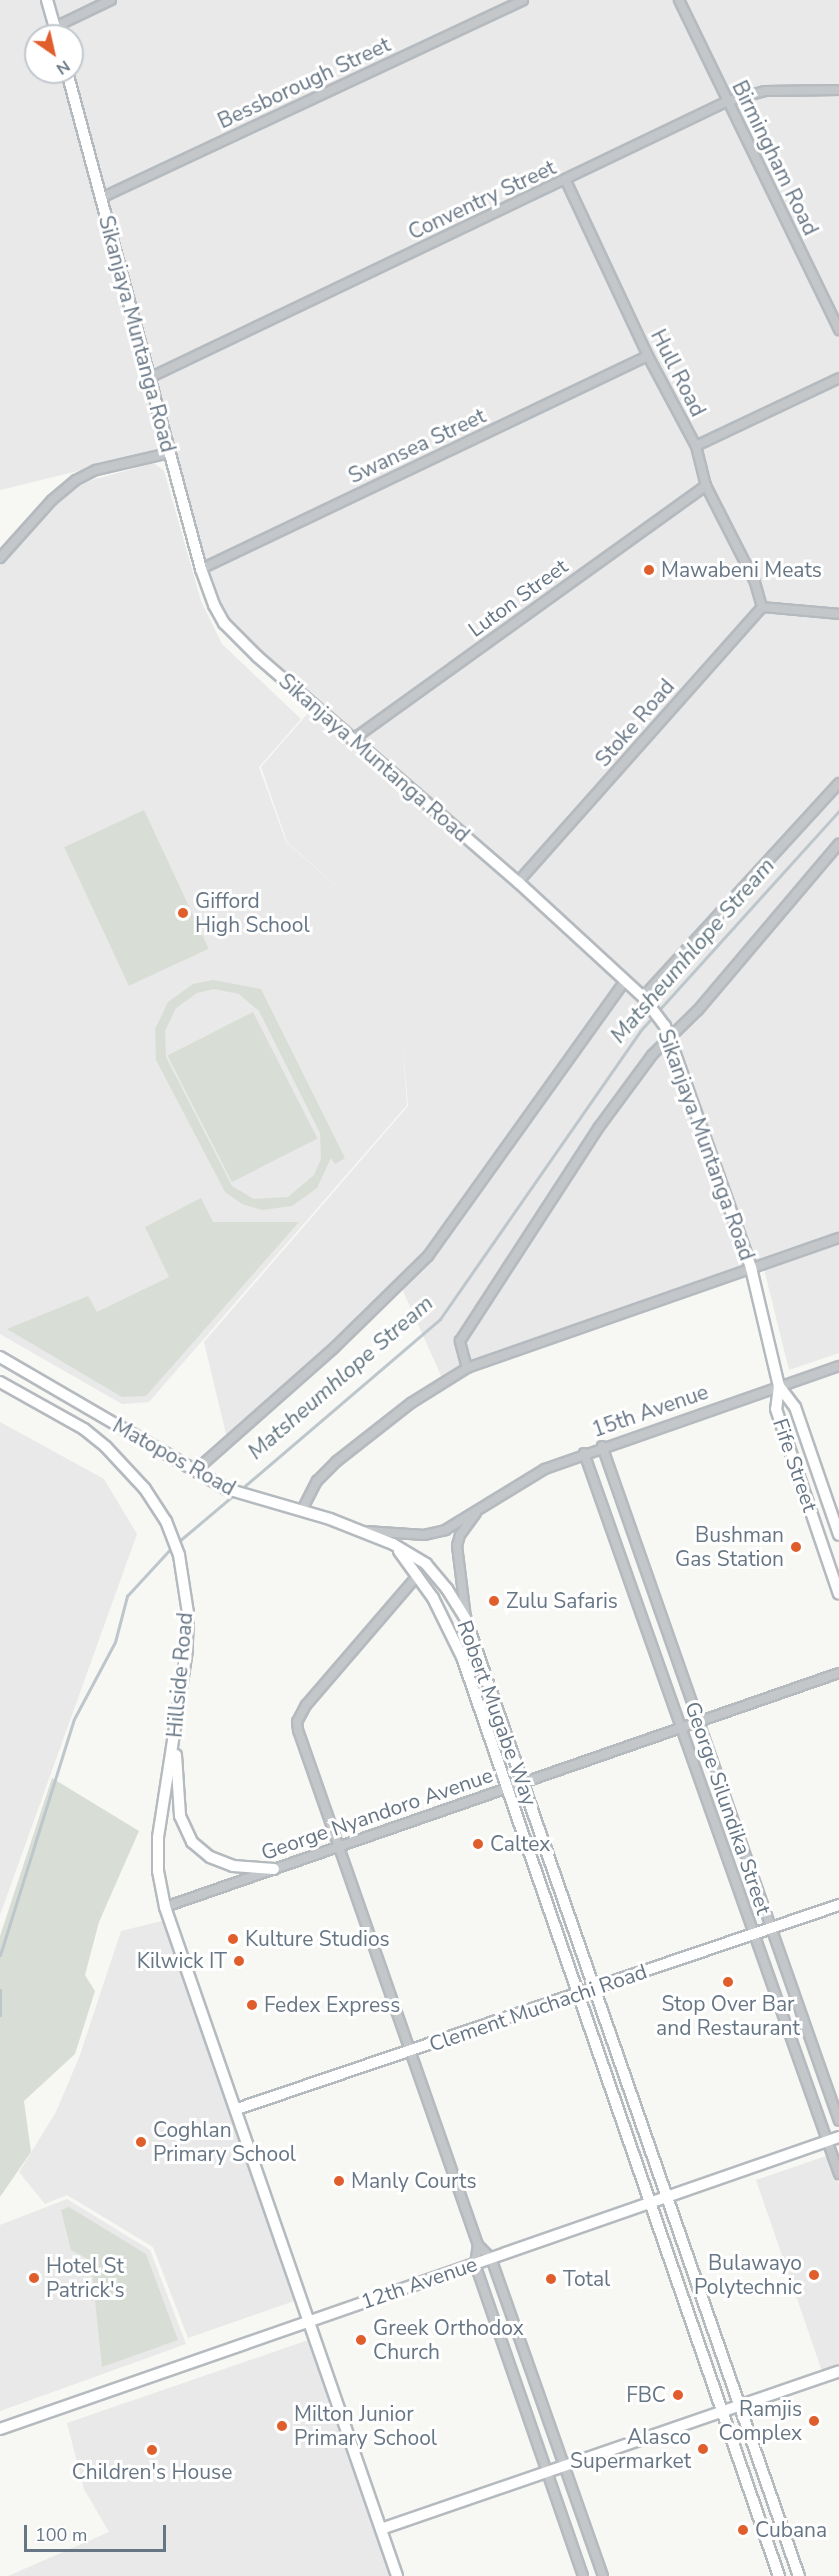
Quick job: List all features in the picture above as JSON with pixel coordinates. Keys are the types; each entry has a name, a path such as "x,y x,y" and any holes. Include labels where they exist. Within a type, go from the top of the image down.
{"street":[{"path":"47,0 54,24"},
{"path":"70,24 111,0"},
{"name":"Bessborough Street","path":"101,198 523,0"},
{"name":"Birmingham Road","path":"679,0 839,330"},
{"name":"Sikanjaya Muntanga Road","path":"70,84 201,569 224,622 352,740 518,882 646,1001 668,1031 751,1268 779,1386"},
{"name":"Conventry Street","path":"149,378 566,181 728,101 765,90 839,90"},
{"name":"Hull Road","path":"566,181 648,356 696,446 706,486 755,582 762,607"},
{"name":"Swansea Street","path":"201,569 648,356"},
{"path":"696,446 839,378"},
{"path":"0,558 52,500 76,480 96,470 169,453"},
{"name":"Luton Street","path":"352,740 706,486"},
{"path":"762,607 839,614"},
{"name":"Stoke Road","path":"518,882 762,607"},
{"path":"646,1001 839,783"},
{"path":"467,1368 460,1341 598,1127 668,1031 698,1010 839,844"},
{"path":"195,1471 334,1348 428,1256 624,982"},
{"path":"302,1510 317,1481 345,1454 411,1403 467,1368 839,1238"},
{"name":"Matopos Road","path":"0,1358 227,1489 248,1497 302,1510 364,1531 393,1544"},
{"name":"15th Avenue","path":"364,1531 424,1534 445,1530 545,1469 602,1446 839,1366"},
{"name":"Hillside Road","path":"0,1382 84,1429 106,1447 136,1478 166,1521 179,1555 188,1613 175,1743 158,1837 158,1871 165,1907 310,2319 397,2576"},
{"name":"Fife Street","path":"779,1386 795,1407 839,1535"},
{"name":"Fife Street","path":"779,1386 776,1409 839,1594"},
{"name":"George Silundika Street","path":"602,1446 839,2121"},
{"name":"George Silundika Street","path":"584,1453 839,2174"},
{"name":"15th Avenue","path":"466,1620 457,1546 460,1535 481,1508"},
{"name":"Robert Mugabe Way","path":"393,1544 426,1564 466,1620 799,2576"},
{"name":"Robert Mugabe Way","path":"393,1544 418,1575 458,1647 779,2576"},
{"path":"418,1575 306,1705 297,1722 298,1730 478,2245 490,2259 566,2465 603,2576"},
{"name":"George Nyandoro Avenue","path":"165,1907 839,1673"},
{"path":"175,1743 180,1816 192,1842 210,1857 233,1866 274,1869"},
{"name":"Clement Muchachi Road","path":"237,2109 839,1905"},
{"name":"12th Avenue","path":"0,2429 310,2319 490,2259 839,2137"},
{"path":"478,2245 475,2264 583,2576"},
{"path":"381,2529 839,2372"}],"shaded area":[{"path":"0,0 839,0 839,1353 789,1370 764,1269 443,1380 399,1282 227,1438 204,1342 408,1106 402,1034 407,1105 149,1402 122,1404 0,1334 0,565 55,502 78,484 154,463 164,471 201,601 222,644 301,719 259,767 286,842 370,916 287,842 261,767 316,704 268,663 229,621 217,602 172,448 0,490"},
{"path":"144,810 209,949 129,986 64,847"},
{"path":"213,980 261,989 345,1158 335,1164 331,1158 317,1188 292,1206 262,1210 242,1204 225,1192 156,1060 155,1029 168,1002 193,984","holes":["214,989 239,994 259,1011 320,1133 321,1159 314,1175 288,1197 254,1199 232,1186 166,1057 165,1031 176,1008 197,993"]},
{"path":"253,1012 317,1139 232,1182 167,1056"},
{"path":"201,1198 213,1222 299,1222 146,1396 122,1397 7,1329 88,1296 97,1312 169,1277 145,1227"},
{"path":"0,1422 104,1479 137,1534 0,1915"},
{"path":"52,1778 139,1831 99,1922 85,1975 95,1991 75,2054 24,2101 31,2152 0,2197 0,1936"},
{"name":"Coghlan Primary School","path":"166,1920 300,2299 188,2338 153,2247 67,2195 45,2204 19,2172 56,2112 80,2055 121,1931"},
{"name":"Bulawayo Polytechnic","path":"829,2155 839,2185 839,2365 822,2371 756,2180"},
{"path":"67,2199 150,2250 186,2344 0,2411 0,2225"},
{"path":"69,2207 146,2254 178,2340 102,2367 91,2261 71,2250 61,2210"},
{"name":"Milton Junior Primary School","path":"314,2338 391,2576 8,2576 109,2532 84,2489 67,2423"}],"waterway":[{"name":"Matsheumhlope Stream","path":"240,1490 440,1319 640,1031 839,811"},
{"name":"Matsheumhlope Stream","path":"178,1542 235,1494"},
{"name":"Matsheumhlope Stream","path":"0,1955 74,1719 115,1642 127,1596 173,1546"},
{"name":"Matsheumhlope Stream","path":"0,1990 0,2015"}],"place":[{"name":"Mawabeni Meats","path":"649,570"},
{"name":"Gifford High School","path":"183,913"},
{"name":"Bushman Gas Station","path":"796,1547"},
{"name":"Zulu Safaris","path":"494,1601"},
{"name":"Caltex","path":"478,1844"},
{"name":"Kulture Studios","path":"233,1939"},
{"name":"Kilwick IT","path":"239,1961"},
{"name":"Stop Over Bar and Restaurant","path":"728,1982"},
{"name":"Fedex Express","path":"252,2005"},
{"name":"Coghlan Primary School","path":"141,2142"},
{"name":"Manly Courts","path":"339,2181"},
{"name":"Bulawayo Polytechnic","path":"814,2275"},
{"name":"Hotel St Patrick's","path":"34,2278"},
{"name":"Total","path":"551,2279"},
{"name":"Greek Orthodox Church","path":"361,2340"},
{"name":"FBC","path":"678,2395"},
{"name":"Ramjis Complex","path":"814,2421"},
{"name":"Milton Junior Primary School","path":"282,2426"},
{"name":"Alasco Supermarket","path":"703,2449"},
{"name":"Children's House","path":"152,2450"},
{"name":"Cubana","path":"743,2530"}]}
